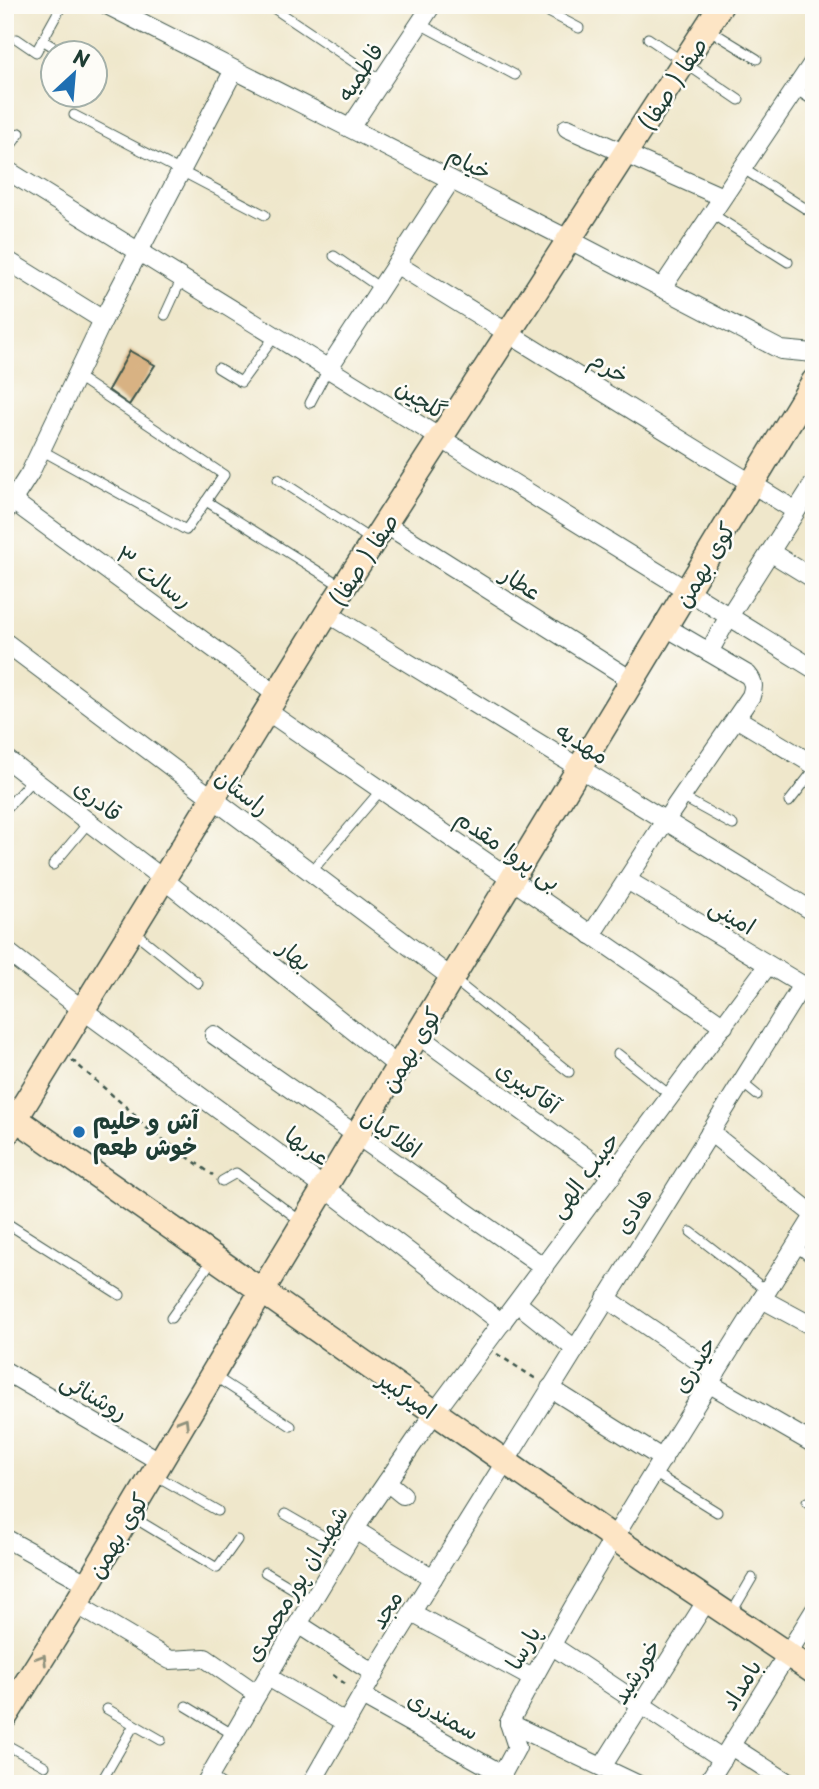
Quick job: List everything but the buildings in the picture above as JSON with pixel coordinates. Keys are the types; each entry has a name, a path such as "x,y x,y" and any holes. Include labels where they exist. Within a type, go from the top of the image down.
{"street":[{"name":"خیام","path":"107,5 781,350 814,354"},
{"name":"فاطمیه","path":"350,128 432,5"},
{"name":"صفا ( صفا)","path":"9,1122 83,1010 344,587 721,5"},
{"path":"662,288 814,61"},
{"path":"8,503 41,450 103,320 234,69"},
{"path":"567,128 722,197"},
{"name":"گلچین","path":"5,169 814,669"},
{"path":"328,369 452,180"},
{"path":"5,259 103,320"},
{"name":"خرم","path":"396,264 796,511"},
{"name":"کوی بهمن","path":"5,1717 16,1694 82,1594 262,1291 814,381"},
{"path":"709,652 813,486"},
{"name":"رسالت ۳","path":"8,503 272,703"},
{"name":"عطار","path":"380,533 633,681"},
{"path":"770,552 814,579"},
{"name":"مهدیه","path":"327,614 814,912"},
{"path":"591,935 754,688 752,680 666,627"},
{"name":"راستان","path":"6,645 453,979"},
{"name":"بی پروا مقدم","path":"272,703 381,790 724,1027"},
{"path":"736,718 814,768"},
{"name":"قادری","path":"5,758 163,879"},
{"name":"بهار","path":"163,879 399,1067"},
{"name":"امینی","path":"627,880 808,988"},
{"name":"عربها","path":"5,950 326,1188 502,1323"},
{"name":"حبیب الهی","path":"435,1412 768,965"},
{"name":"هادی","path":"505,1461 741,1082 808,988"},
{"name":"افلاکیان","path":"214,1035 544,1267"},
{"name":"آقاکبیری","path":"418,1035 612,1176"},
{"name":"امیرکبیر","path":"9,1122 214,1258 614,1538 814,1672"},
{"path":"710,1132 814,1215"},
{"name":"حیدری","path":"614,1538 814,1215"},
{"path":"765,1295 814,1327"},
{"path":"606,1298 713,1378 814,1444"},
{"path":"517,1303 575,1349"},
{"name":"روشنائی","path":"5,1371 157,1468"},
{"path":"550,1388 659,1466"},
{"name":"شهیدان پورمحمدی","path":"212,1781 234,1735 312,1600 355,1530 435,1412"},
{"name":"مجد","path":"319,1781 346,1723 505,1461"},
{"path":"387,1482 403,1495"},
{"path":"355,1530 433,1578"},
{"path":"5,1538 170,1660 205,1658 257,1695"},
{"name":"پارسا","path":"509,1723 532,1678 614,1538"},
{"name":"خورشید","path":"602,1767 708,1601"},
{"name":"بامداد","path":"708,1784 814,1611"},
{"path":"412,1612 532,1678"},
{"path":"298,1624 375,1674"},
{"path":"551,1645 642,1706 790,1784"},
{"path":"268,1677 346,1723"},
{"name":"سمندری","path":"362,1696 500,1779"},
{"path":"509,1723 637,1784"},
{"path":"500,1779 517,1747 509,1723"}],"lane":[{"path":"43,38 62,5"},
{"path":"269,5 382,81"},
{"path":"535,5 579,28"},
{"path":"420,24 514,75"},
{"path":"707,28 757,59"},
{"path":"648,38 740,100"},
{"path":"18,39 36,52 38,48"},
{"path":"795,89 814,101"},
{"path":"74,115 265,215"},
{"path":"5,153 20,133"},
{"path":"742,168 814,215"},
{"path":"712,214 788,262"},
{"path":"334,256 380,288"},
{"path":"165,315 182,278"},
{"path":"218,368 241,382 275,336"},
{"path":"310,404 328,369"},
{"path":"41,450 186,530 224,475 76,376"},
{"path":"278,479 380,533"},
{"path":"206,501 344,587"},
{"path":"789,802 814,768"},
{"path":"5,810 33,779"},
{"path":"311,872 381,790"},
{"path":"682,797 733,825"},
{"path":"53,865 89,822"},
{"path":"132,930 198,983"},
{"path":"453,979 569,1072"},
{"path":"618,1054 671,1096"},
{"path":"741,1082 757,1096"},
{"path":"222,1181 236,1172 304,1223"},
{"path":"5,1222 120,1295"},
{"path":"691,1232 765,1295"},
{"path":"795,1245 814,1261"},
{"path":"171,1318 214,1258"},
{"path":"212,1375 291,1426"},
{"path":"659,1466 717,1512"},
{"path":"157,1468 218,1511"},
{"path":"285,1514 344,1548"},
{"path":"129,1515 217,1567 237,1540"},
{"path":"265,1572 312,1600"},
{"path":"730,1616 752,1578"},
{"path":"186,1706 234,1735"},
{"path":"107,1709 162,1740"},
{"path":"100,1784 134,1725"},
{"path":"5,1744 45,1766"}],"path":[{"path":"59,1048 133,1113 144,1126 222,1181"},
{"path":"485,1346 550,1388"}],"place":[{"name":"آش و حلیم خوش طعم","path":"79,1132"}]}
